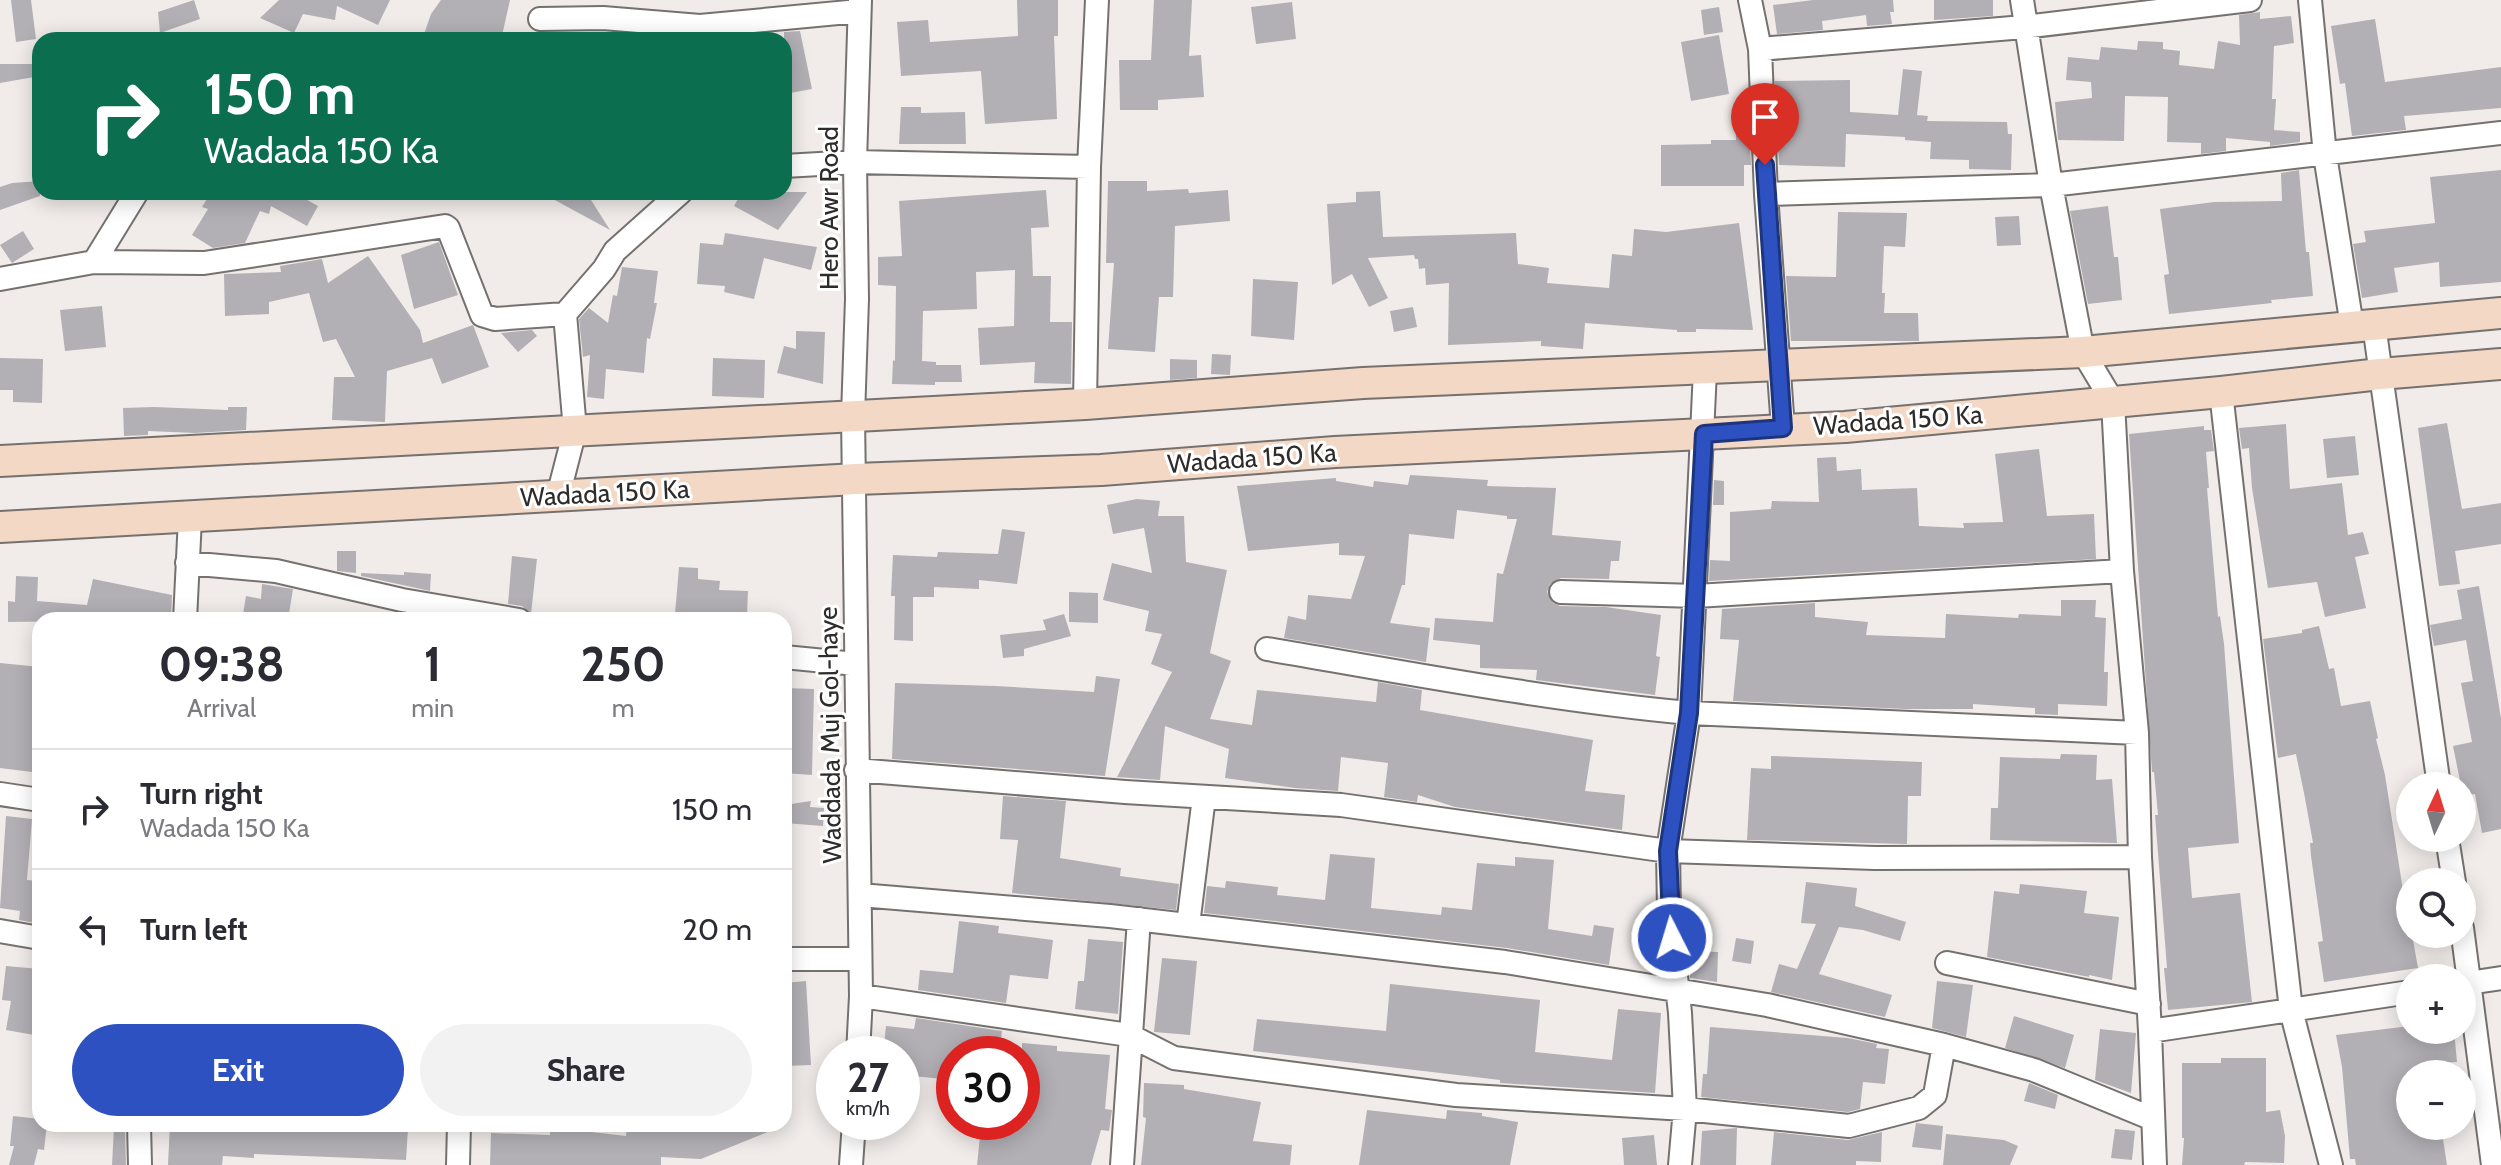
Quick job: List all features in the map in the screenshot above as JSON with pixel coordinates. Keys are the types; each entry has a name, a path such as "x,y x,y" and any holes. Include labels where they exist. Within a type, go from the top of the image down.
{"street":[{"path":"1085,404 1089,167 1097,0"},
{"path":"1750,0 1760,49 1766,194 1781,367 1783,428"},
{"path":"2022,0 2051,185 2083,352 2113,402 2122,571 2137,733 2155,1165"},
{"path":"1760,49 2024,27 2250,0"},
{"path":"2310,0 2325,155 2363,326 2380,374 2437,772"},
{"path":"540,19 603,18 700,26 860,5"},
{"name":"Hero Awr Road","path":"853,416 860,5"},
{"path":"1766,194 2051,185 2501,133"},
{"path":"792,166 855,162 1089,167"},
{"path":"94,262 132,200"},
{"path":"0,279 94,262 204,263 445,226 482,315 495,319 565,314 604,269 615,251 672,200"},
{"path":"0,461 1085,404 1363,383 2083,352 2501,313"},
{"path":"558,496 575,430 565,314"},
{"name":"Wadada 150 Ka","path":"0,527 856,479 1101,470 1335,452 1845,427 2501,364"},
{"path":"1680,1165 1685,1109 1679,991 1669,911 1668,851 1689,713 1705,370"},
{"path":"2221,392 2291,1010 2331,1165"},
{"name":"Waddada Muj Gol-haye","path":"853,416 861,996 859,1036"},
{"path":"185,612 190,518"},
{"path":"187,563 276,571 402,600 472,612"},
{"path":"1561,592 1696,596 2122,571"},
{"path":"1267,649 1488,687 1689,713 2137,733"},
{"path":"792,658 856,664"},
{"path":"856,770 1341,805 1668,851 1875,858 2140,857"},
{"path":"0,794 32,799"},
{"path":"1188,925 1204,797"},
{"path":"860,895 1139,919 1505,962 1767,1005 1944,1045 2034,1070 2153,1119"},
{"path":"1122,1165 1139,919"},
{"path":"0,931 32,937"},
{"path":"792,959 860,959"},
{"path":"1947,963 2149,1004"},
{"path":"2476,982 2501,978"},
{"path":"2150,1031 2396,994"},
{"path":"861,996 1129,1035 1174,1058 1456,1095 1685,1109 1849,1126 1919,1108 1935,1095 1944,1045"},
{"path":"2474,1044 2493,1165"},
{"path":"139,1132 140,1165"},
{"path":"458,1165 459,1132"},
{"path":"2320,1165 2324,1139"},
{"path":"851,1165 853,1140"}],"building":[{"path":"11,0 31,0 35,32 32,32 32,40 16,42"},
{"path":"194,0 200,19 160,32 158,12"},
{"path":"279,0 390,0 378,25 337,6 335,20 303,14 294,32 260,18"},
{"path":"441,0 510,0 503,32 425,32 431,14"},
{"path":"1017,0 1058,0 1058,36 1054,36 1057,119 985,124 981,71 901,76 897,22 928,20 930,42 1018,36"},
{"path":"1154,0 1192,0 1189,56 1201,55 1204,97 1158,100 1158,110 1120,110 1119,60 1151,60"},
{"path":"1813,0 1893,0 1894,12 1890,12 1892,24 1867,26 1866,15 1822,21 1823,30 1777,34 1773,5"},
{"path":"1934,0 1993,0 1993,16 1934,20"},
{"path":"1292,2 1296,39 1256,44 1251,7"},
{"path":"1719,7 1723,32 1704,35 1701,10"},
{"path":"2260,12 2260,19 2291,16 2294,43 2274,46 2274,130 2300,132 2300,142 2270,146 2270,142 2226,138 2226,151 2201,154 2201,143 2167,142 2168,97 2125,96 2124,141 2058,140 2055,102 2092,98 2091,82 2066,80 2068,57 2099,60 2101,47 2137,50 2138,41 2163,42 2163,49 2180,51 2179,65 2214,69 2218,41 2240,45 2239,15"},
{"path":"2375,19 2385,82 2501,67 2501,108 2404,116 2406,130 2352,136 2345,83 2340,84 2331,26"},
{"path":"800,31 812,89 792,93 792,32 784,32"},
{"path":"1719,35 1729,94 1691,101 1681,42"},
{"path":"0,64 32,64 32,77 0,83"},
{"path":"1903,69 1922,71 1917,115 1928,116 1927,121 2007,122 2008,134 2012,134 2011,170 1969,169 1969,160 1930,159 1931,142 1905,140 1905,137 1846,134 1845,167 1779,165 1775,81 1850,80 1850,112 1898,115"},
{"path":"901,107 921,107 921,113 965,112 966,144 899,144"},
{"path":"1748,107 1751,165 1744,165 1744,186 1661,186 1661,145 1736,140 1735,108"},
{"path":"2299,170 2313,296 2169,314 2164,275 2169,274 2160,209 2214,202 2282,201 2281,173"},
{"path":"2501,170 2501,282 2440,287 2439,262 2394,268 2398,292 2362,298 2353,244 2366,242 2364,231 2435,223 2430,177"},
{"path":"1108,181 1147,181 1147,191 1188,189 1189,193 1228,190 1230,221 1175,226 1173,297 1159,297 1155,352 1108,349 1114,263 1106,263"},
{"path":"32,182 32,199 0,210 0,187"},
{"path":"1046,190 1049,227 1031,228 1033,276 1051,276 1050,322 1072,322 1071,384 1034,383 1035,362 980,365 978,328 1014,326 1015,270 976,272 977,309 923,311 922,361 936,362 936,365 961,365 962,382 892,384 896,286 878,285 878,257 902,256 899,201"},
{"path":"1380,191 1383,237 1516,233 1518,264 1549,268 1547,283 1609,288 1612,254 1632,256 1634,229 1666,232 1739,223 1753,330 1696,329 1696,332 1677,332 1585,323 1583,349 1541,346 1541,341 1448,345 1449,283 1426,285 1425,268 1419,269 1418,259 1414,255 1368,258 1388,298 1369,307 1352,274 1332,285 1327,204 1356,202 1356,192"},
{"path":"792,192 807,192 778,230 734,206 737,200 792,200"},
{"path":"206,200 307,200 318,206 307,226 271,206 269,214 260,211 245,243 213,248 192,235 208,209 202,207"},
{"path":"555,200 591,200 610,230"},
{"path":"2108,206 2122,300 2088,304 2070,211"},
{"path":"1838,212 1907,213 1905,247 1884,246 1882,293 1885,293 1884,313 1918,313 1919,341 1791,341 1786,276 1836,277"},
{"path":"2019,216 2021,245 1997,246 1995,217"},
{"path":"23,231 34,249 12,263 0,245"},
{"path":"725,233 817,247 811,270 764,258 754,299 724,292 725,286 697,284 700,243 723,245"},
{"path":"439,242 458,295 414,309 401,255"},
{"path":"368,256 420,330 423,343 473,325 489,367 442,384 432,358 387,371 385,422 332,420 334,377 355,377 336,339 323,342 309,293 269,302 269,314 225,316 224,274 281,272 280,266 322,259 328,283"},
{"path":"622,267 658,271 654,303 657,303 650,339 647,338 644,373 606,369 604,399 587,397 590,355 583,357 579,319 589,308 608,323"},
{"path":"1253,279 1298,282 1294,340 1251,336"},
{"path":"102,306 106,347 65,351 60,310"},
{"path":"1413,307 1417,327 1394,332 1390,311"},
{"path":"532,330 537,336 518,352 501,333"},
{"path":"796,331 825,332 823,384 777,373 784,346 796,349"},
{"path":"1212,354 1231,355 1230,375 1211,374"},
{"path":"0,358 43,359 42,403 13,402 13,390 0,390"},
{"path":"713,358 765,360 764,398 712,396"},
{"path":"1170,359 1197,360 1197,378 1170,380"},
{"path":"228,407 247,407 246,430 195,433 148,431 148,435 124,436 123,408 228,410"},
{"path":"2447,423 2462,509 2501,503 2501,544 2455,551 2460,584 2439,586 2418,428"},
{"path":"2286,424 2290,489 2342,483 2348,535 2363,532 2369,554 2355,557 2366,608 2325,617 2317,582 2268,588 2252,488 2249,448 2242,449 2239,428"},
{"path":"2204,426 2204,430 2211,430 2214,451 2206,452 2207,488 2218,617 2224,644 2239,843 2188,848 2192,898 2240,893 2252,1002 2168,1010 2155,815 2158,815 2152,772 2129,434"},
{"path":"2355,436 2359,475 2327,478 2323,439"},
{"path":"2039,449 2047,516 2094,514 2096,559 1709,581 1710,560 1730,561 1730,512 1771,509 1772,501 1819,502 1817,458 1836,457 1837,471 1861,469 1862,490 1917,488 1919,526 1964,528 1963,523 2003,522 1995,454"},
{"path":"1410,475 1488,480 1487,486 1556,488 1552,535 1621,541 1619,561 1611,561 1609,579 1561,578 1550,584 1547,592 1553,603 1560,606 1606,607 1661,615 1655,695 1536,680 1537,670 1480,668 1480,645 1433,640 1435,618 1493,622 1497,573 1503,574 1517,519 1507,519 1507,516 1457,510 1454,539 1409,534 1405,585 1402,585 1390,623 1430,628 1426,662 1284,638 1288,616 1306,620 1308,595 1351,599 1365,556 1339,555 1339,543 1248,551 1237,486 1336,478 1336,481 1373,487 1374,481 1408,485"},
{"path":"1714,480 1724,481 1724,505 1713,505"},
{"path":"1137,499 1160,501 1158,516 1184,516 1186,562 1227,570 1210,653 1231,661 1210,719 1252,725 1257,690 1376,702 1378,682 1422,690 1420,710 1593,740 1585,791 1625,795 1622,830 1455,807 1418,795 1417,802 1384,797 1388,763 1341,757 1338,791 1225,778 1229,749 1165,726 1160,780 1117,777 1172,672 1151,664 1162,634 1145,631 1149,611 1103,600 1112,563 1152,573 1144,528 1113,534 1107,505"},
{"path":"1002,529 1025,532 1017,584 979,580 979,589 934,587 934,597 913,597 913,641 894,640 895,596 891,596 893,555 937,557 938,552 998,554"},
{"path":"337,551 356,551 356,573 337,571"},
{"path":"512,556 537,559 531,612 522,606 508,604"},
{"path":"679,567 698,568 698,579 720,581 719,590 748,591 747,612 675,612"},
{"path":"404,572 431,574 430,591 361,576 361,573 404,575"},
{"path":"16,576 38,577 37,601 87,605 93,579 172,595 171,612 32,612 32,622 8,622 8,601 15,602"},
{"path":"262,584 293,589 289,612 243,612 246,596 261,599"},
{"path":"2479,586 2501,718 2501,829 2482,833 2476,800 2476,772 2458,772 2453,746 2472,742 2461,683 2473,681 2466,640 2434,646 2430,625 2462,619 2457,590"},
{"path":"1069,592 1098,593 1098,623 1069,622"},
{"path":"2061,600 2096,600 2095,617 2106,618 2104,672 2108,672 2107,706 2058,704 2058,715 2035,714 2035,708 1973,704 1973,709 1905,709 1733,701 1739,640 1720,639 1722,609 1815,603 1815,617 1868,622 1866,635 1945,638 1946,614 2018,618 2019,614 2061,616"},
{"path":"1064,614 1071,636 1024,649 1024,656 1003,658 1000,635 1046,630 1043,620"},
{"path":"2319,626 2329,669 2334,668 2341,706 2370,701 2399,868 2396,868 2396,948 2414,948 2417,964 2396,964 2396,971 2324,982 2318,942 2323,941 2311,856 2310,843 2313,843 2305,798 2296,754 2278,758 2263,639 2302,633 2302,630"},
{"path":"0,663 32,666 32,772 0,768"},
{"path":"1096,676 1120,679 1105,776 892,759 895,683 1094,692"},
{"path":"792,688 814,689 812,775 792,774"},
{"path":"2061,754 2097,755 2096,780 2112,779 2117,843 1990,840 1991,808 1998,808 2000,757 2060,759"},
{"path":"1771,756 1922,762 1921,796 1908,796 1907,844 1747,840 1751,768 1771,769"},
{"path":"1003,796 1066,801 1060,858 1121,868 1120,876 1179,884 1176,910 1012,893 1018,840 1000,839"},
{"path":"811,801 810,807 824,808 823,826 792,824 792,804"},
{"path":"6,816 32,819 27,880 32,880 32,922 19,920 20,911 0,908"},
{"path":"1330,854 1375,858 1371,908 1441,915 1442,907 1472,910 1477,863 1515,866 1515,857 1554,860 1548,929 1592,936 1594,925 1614,928 1609,965 1507,948 1204,913 1207,886 1225,888 1226,881 1278,887 1277,895 1325,900"},
{"path":"1806,882 1857,888 1855,906 1906,922 1900,941 1863,930 1839,927 1819,974 1892,995 1885,1017 1771,992 1779,964 1797,969 1816,924 1801,923"},
{"path":"2020,884 2087,891 2084,913 2119,917 2112,980 1987,957 1994,891 2019,894"},
{"path":"959,921 999,926 998,933 1053,940 1048,979 1010,975 1006,1003 918,990 920,970 953,973"},
{"path":"1736,938 1754,941 1751,964 1732,961"},
{"path":"1088,939 1123,942 1118,1014 1075,1009 1078,981 1084,981"},
{"path":"1689,951 1718,952 1717,982 1690,978"},
{"path":"1162,958 1197,961 1190,1035 1154,1032"},
{"path":"6,966 32,968 32,1035 6,1030 11,1001 2,1000"},
{"path":"806,981 811,1065 792,1066 792,982"},
{"path":"1937,981 1973,985 1966,1037 1932,1028"},
{"path":"1390,984 1540,1000 1535,1052 1612,1060 1618,1009 1661,1013 1655,1093 1500,1083 1500,1080 1253,1051 1257,1019 1386,1031"},
{"path":"2014,1016 2074,1035 2065,1068 2005,1048"},
{"path":"916,1018 1002,1031 1001,1036 936,1036 936,1078 920,1077 920,1036 885,1036 886,1026 914,1029"},
{"path":"1710,1027 1848,1038 1877,1044 1876,1048 1889,1049 1885,1084 1863,1082 1860,1109 1848,1112 1701,1097 1703,1074 1707,1074"},
{"path":"2396,1028 2396,1044 2455,1044 2457,1060 2396,1060 2396,1140 2443,1140 2447,1165 2356,1165 2355,1159 2350,1159 2336,1035"},
{"path":"2100,1029 2136,1033 2131,1093 2095,1080"},
{"path":"1040,1045 1057,1046 1057,1051 1110,1055 1105,1109 1112,1110 1109,1131 1101,1130 1091,1165 977,1165 980,1140 1040,1140"},
{"path":"2221,1058 2266,1058 2266,1112 2280,1110 2285,1136 2284,1163 2182,1165 2182,1063 2221,1063"},
{"path":"1144,1083 1184,1085 1184,1089 1261,1102 1253,1141 1292,1145 1290,1165 1141,1165 1146,1118 1143,1117"},
{"path":"2029,1083 2058,1095 2055,1109 2024,1101"},
{"path":"1367,1110 1446,1119 1447,1110 1482,1113 1482,1116 1518,1122 1510,1165 1359,1165"},
{"path":"13,1116 32,1118 32,1132 46,1132 44,1150 38,1149 34,1165 9,1165 14,1146 10,1146"},
{"path":"1916,1123 1943,1126 1941,1150 1912,1147"},
{"path":"1737,1128 1736,1165 1700,1165 1702,1131"},
{"path":"2115,1129 2135,1131 2132,1160 2111,1158"},
{"path":"114,1132 125,1132 126,1165 112,1165"},
{"path":"170,1132 408,1132 406,1160 254,1154 254,1158 223,1156 222,1165 168,1165"},
{"path":"550,1132 591,1132 626,1136 626,1132 768,1132 701,1159 661,1157 661,1165 490,1165 491,1133 550,1135"},
{"path":"1774,1132 1848,1140 1882,1132 1881,1162 1771,1165"},
{"path":"1946,1134 2004,1140 2018,1146 2010,1165 1943,1165"},
{"path":"1654,1135 1657,1165 1624,1165 1622,1138"}],"route":[{"path":"1672,938 1668,851 1689,713 1704,434 1783,428 1765,165"}]}
